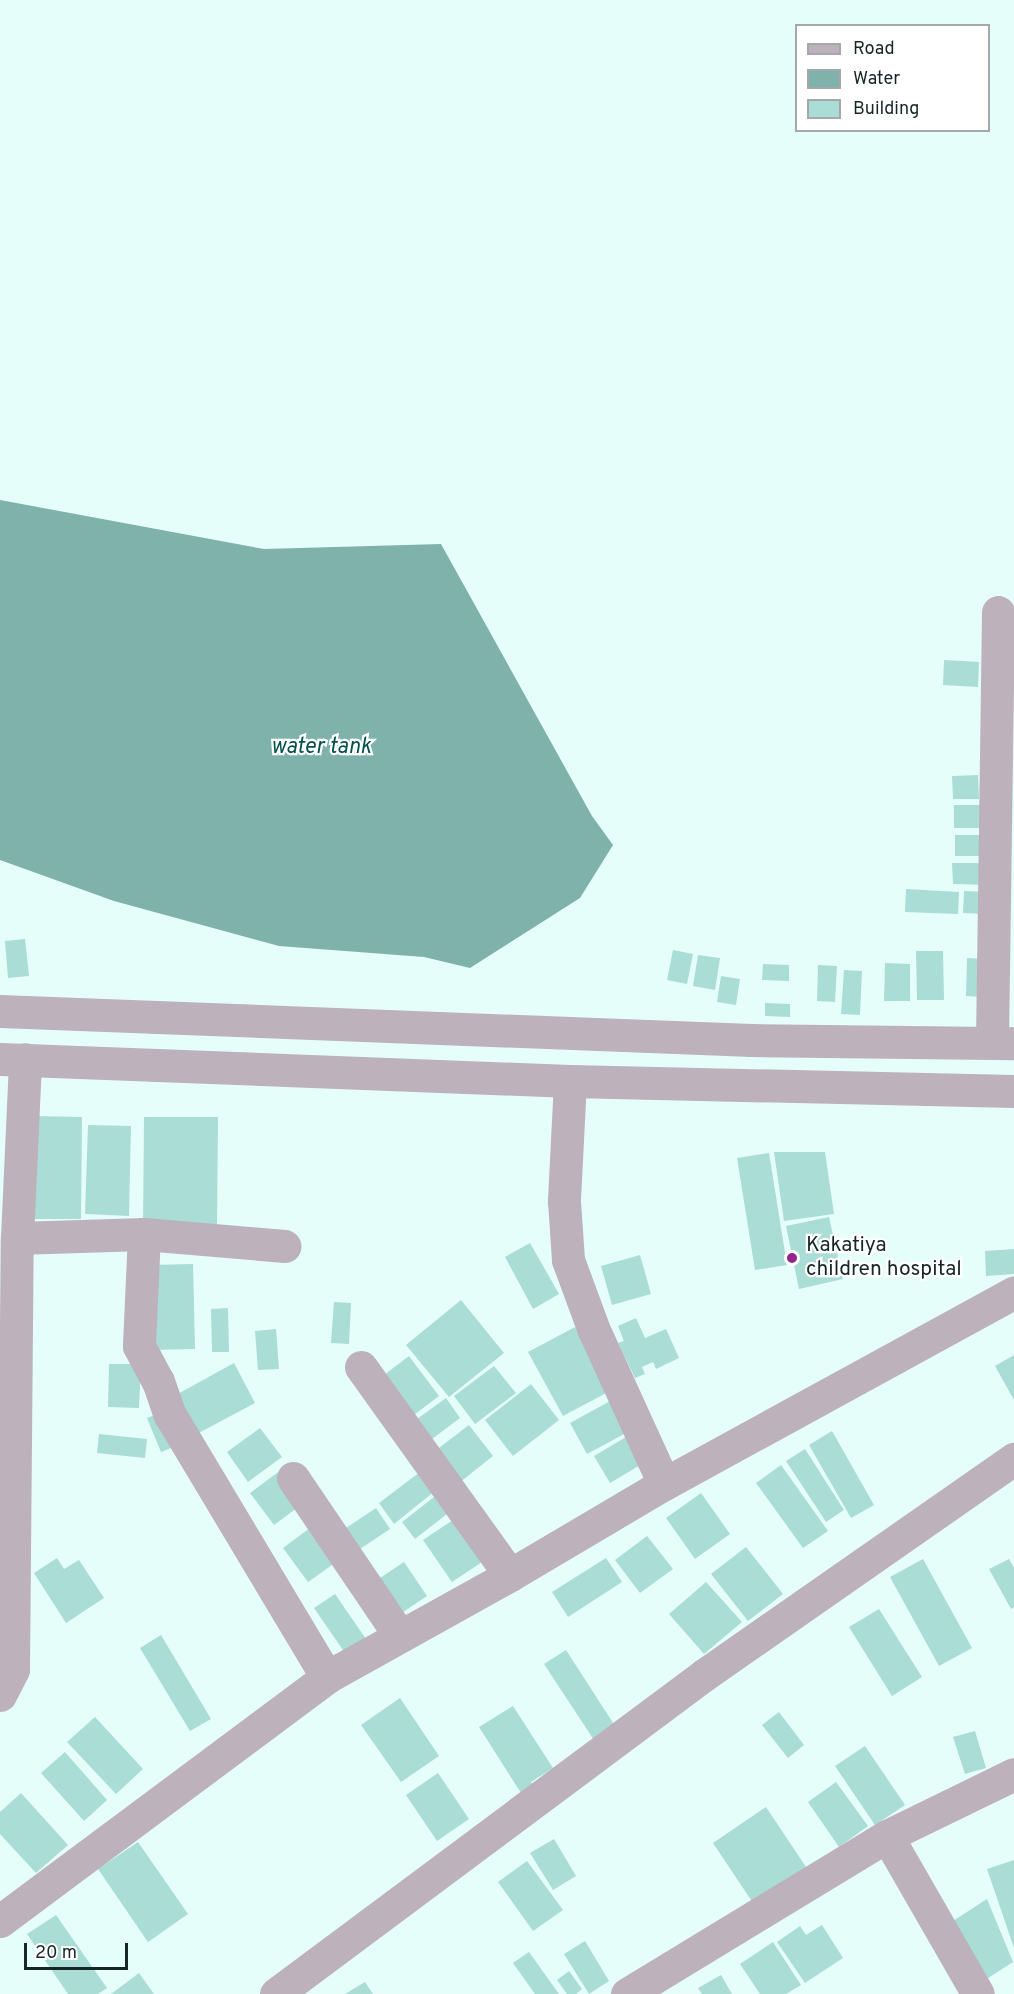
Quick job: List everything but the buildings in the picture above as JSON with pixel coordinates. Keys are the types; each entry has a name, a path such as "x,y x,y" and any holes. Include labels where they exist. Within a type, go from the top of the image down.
{"street":[{"path":"0,1011 752,1040 1003,1043 1005,730 998,612"},
{"path":"0,1695 13,1669 17,1238 12,1059 570,1081 1014,1091"},
{"path":"570,1081 564,1201 568,1260 593,1328 664,1484"},
{"path":"17,1238 144,1234 284,1246"},
{"path":"144,1234 139,1346 158,1381 170,1415 327,1677"},
{"path":"0,1921 327,1677 510,1575 664,1484 1014,1292"},
{"path":"361,1367 510,1575"},
{"path":"276,1994 704,1675 1014,1458"},
{"path":"293,1478 400,1636"},
{"path":"627,1994 887,1836 1014,1774"},
{"path":"887,1836 978,1994"}],"water":[{"name":"water tank","path":"0,500 264,549 441,544 592,816 613,845 580,898 470,968 424,957 279,946 114,901 0,860"}],"place":[{"name":"Kakatiya children hospital","path":"792,1258"}]}
